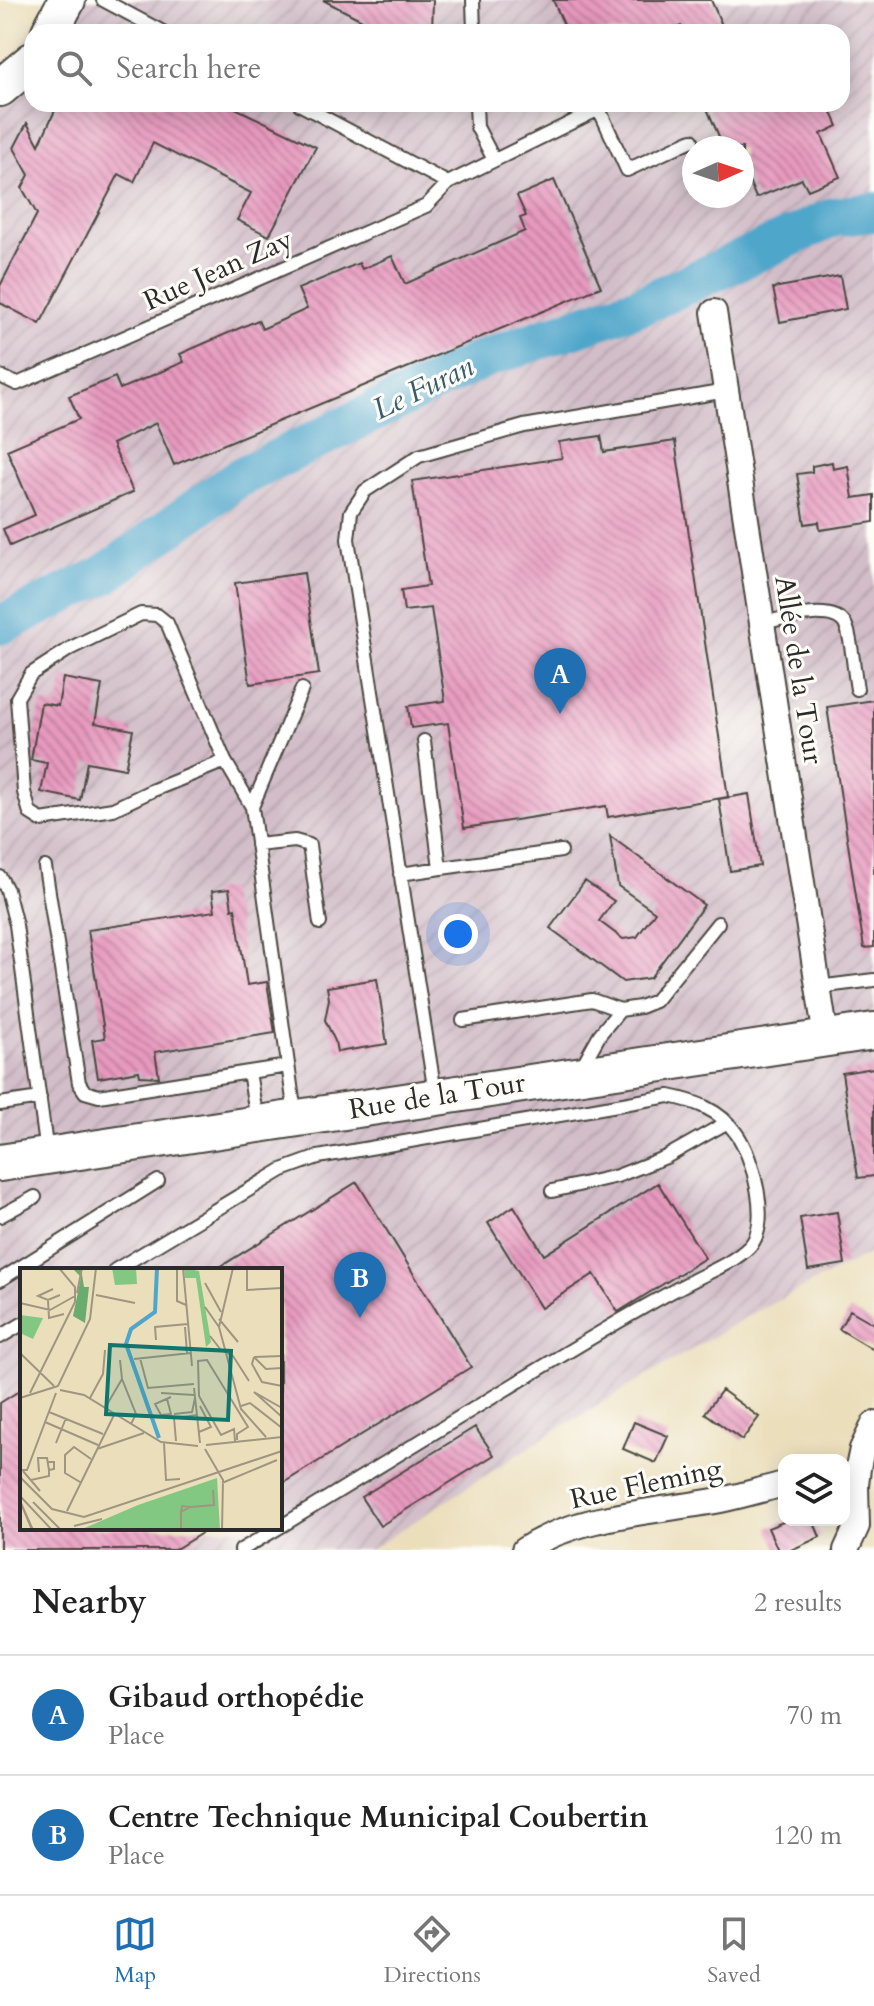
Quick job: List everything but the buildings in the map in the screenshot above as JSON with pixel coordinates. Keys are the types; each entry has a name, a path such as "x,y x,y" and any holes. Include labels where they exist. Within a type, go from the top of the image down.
{"street":[{"path":"54,24 67,0"},
{"path":"0,88 24,68"},
{"name":"Allée de la Tour","path":"714,312 826,1038"},
{"name":"Rue de la Tour","path":"0,1163 874,1031"},
{"path":"846,1550 857,1526 856,1485 862,1449 874,1424"},
{"name":"Rue Fleming","path":"524,1550 542,1538 632,1512 724,1499 778,1486"}],"lane":[{"path":"103,0 148,24"},
{"path":"473,0 474,24"},
{"path":"314,112 448,183"},
{"path":"476,112 477,127 494,160"},
{"name":"Rue Jean Zay","path":"0,376 17,384 426,206 448,183 593,112"},
{"name":"Rue Jean Zay","path":"600,112 627,170 682,145"},
{"path":"436,1096 348,539 351,512 365,491 419,456 524,426 726,391"},
{"path":"762,623 824,613 838,617 846,626 857,689"},
{"path":"225,761 113,809 41,820 30,813 24,792 17,698 31,674 71,648 141,614 157,615 167,623 225,761 252,807 296,1117"},
{"path":"252,807 302,689"},
{"path":"424,741 440,868"},
{"path":"257,845 295,841 309,845 320,923"},
{"path":"400,874 561,851"},
{"path":"45,867 79,1083 85,1092 99,1096 288,1066"},
{"path":"0,877 7,890 16,925 48,1156"},
{"path":"463,1020 592,1000 620,1010 640,1007 655,1001 718,923"},
{"path":"818,987 874,980"},
{"path":"578,1075 600,1034 620,1010"},
{"path":"249,1072 257,1124"},
{"path":"118,1268 282,1170 318,1157 669,1096 695,1101 716,1113 736,1133 750,1161 759,1198 761,1223 752,1245 737,1257 663,1296 282,1525"},
{"path":"0,1104 40,1098"},
{"path":"552,1191 617,1176 666,1157 726,1123"},
{"path":"0,1280 158,1181"},
{"path":"0,1216 35,1197"},
{"path":"0,1337 20,1325"},
{"path":"241,1550 274,1530"}],"shaded area":[{"path":"47,0 874,0 874,1251 744,1318 548,1435 370,1550 0,1550 0,90 24,44 24,112 850,112 850,24 34,24"}],"waterway":[{"name":"Le Furan","path":"0,625 104,575 238,478 483,359 644,304 834,217 874,212"}],"place":[{"name":"Gibaud orthopédie","path":"560,714"},
{"name":"Centre Technique Municipal Coubertin","path":"360,1318"}]}
